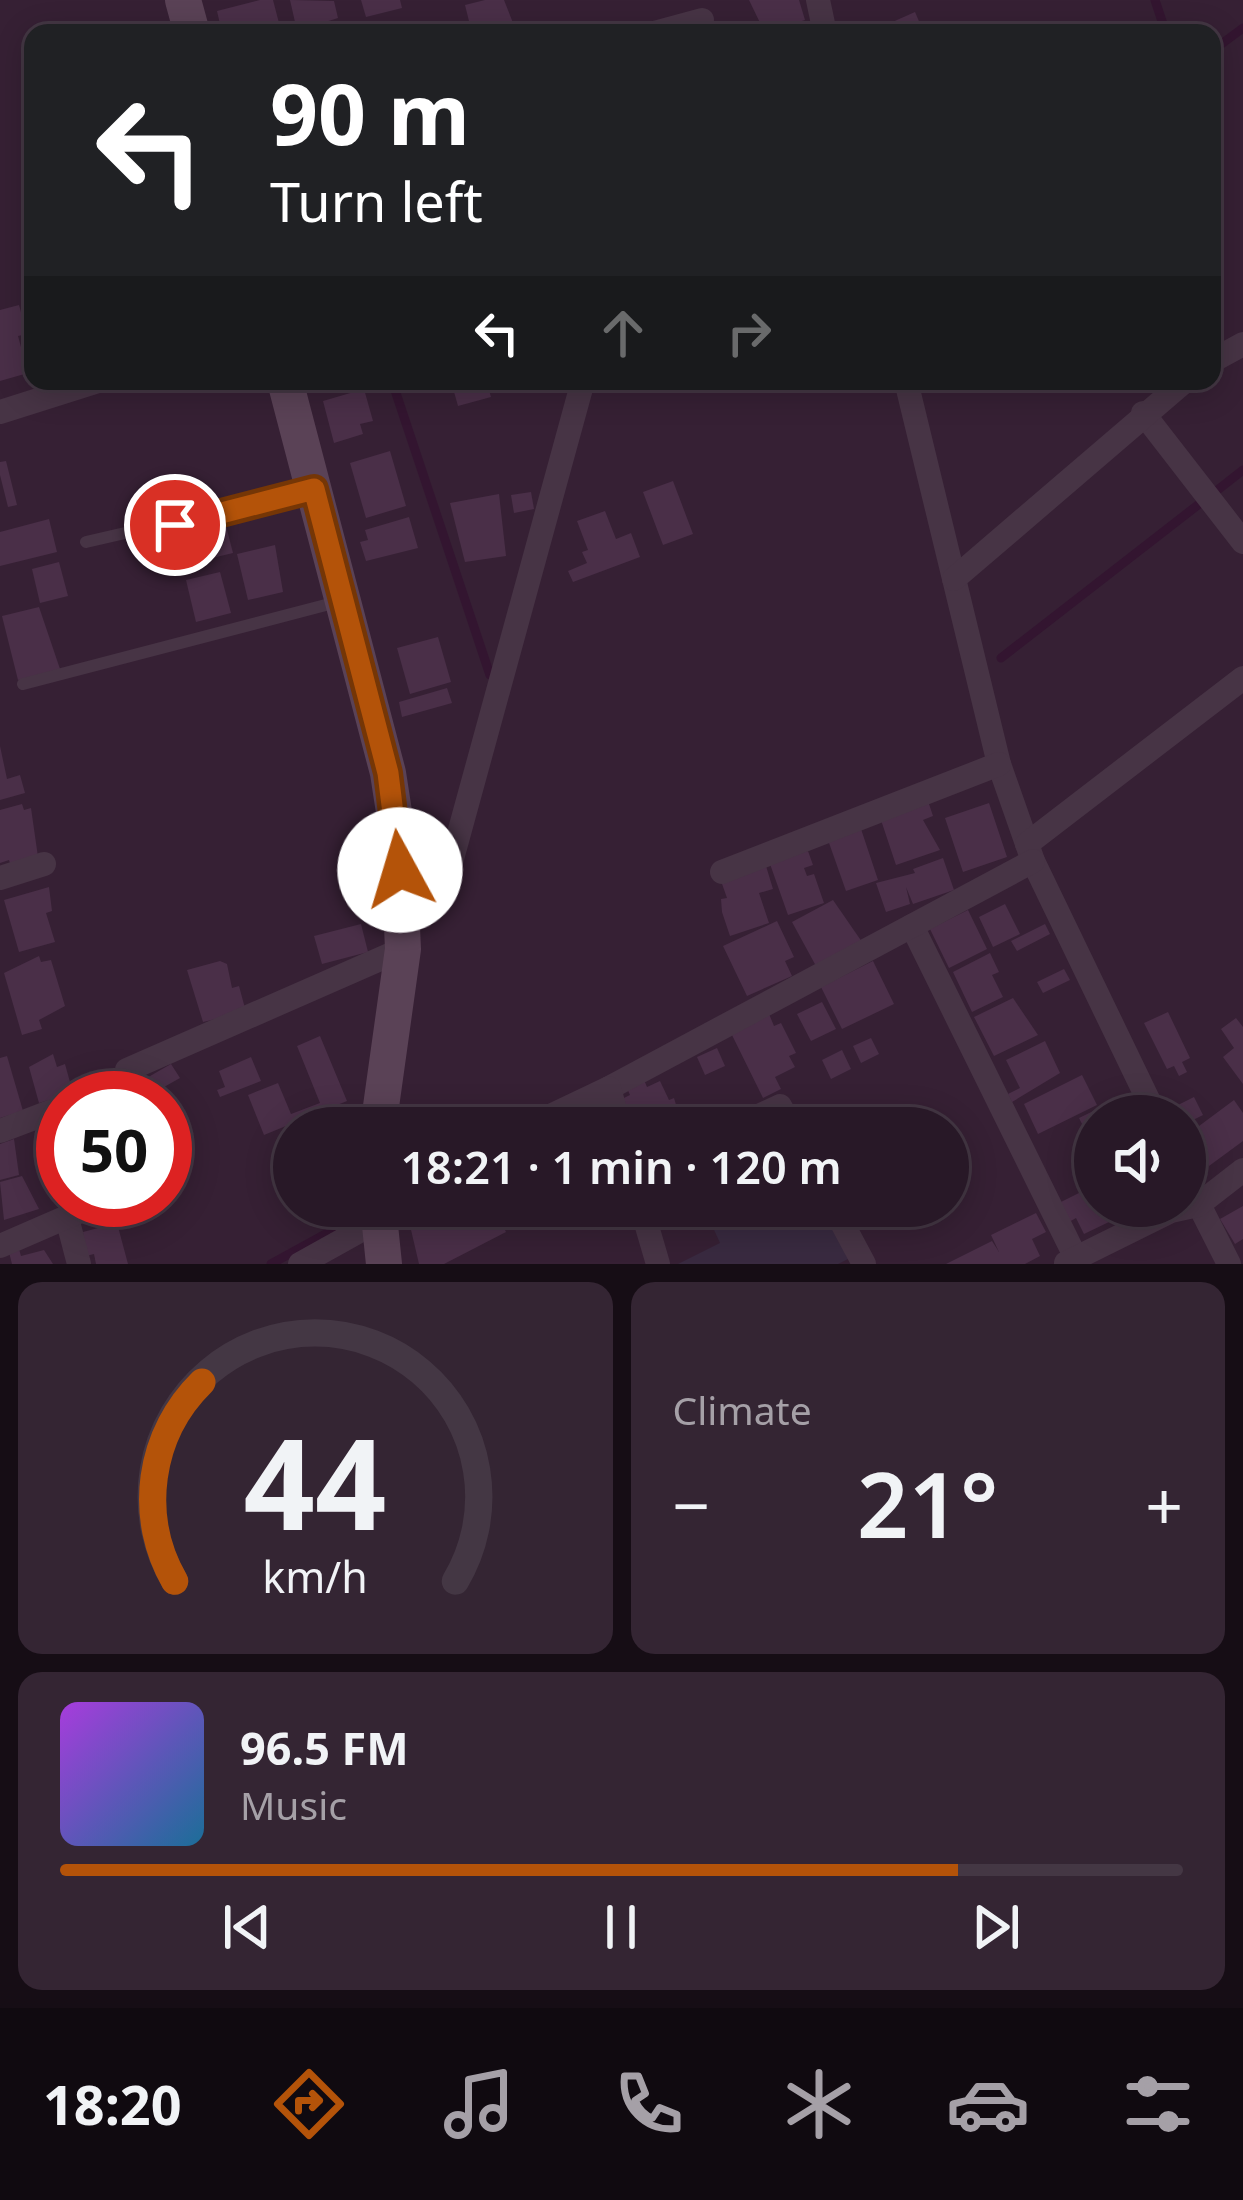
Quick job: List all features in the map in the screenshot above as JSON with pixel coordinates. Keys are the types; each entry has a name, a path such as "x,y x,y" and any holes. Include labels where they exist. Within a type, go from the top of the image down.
{"main road":[{"path":"287,390 388,773 403,949 381,1107"},
{"path":"380,1227 384,1264"}],"street":[{"path":"0,412 70,390"},
{"path":"401,901 447,877 581,390"},
{"path":"908,390 999,764 1030,852 1146,1095"},
{"path":"953,579 1173,390"},
{"path":"1143,413 1243,542"},
{"path":"564,1107 609,1088 912,926 1030,852 1243,678"},
{"path":"722,872 999,764"},
{"path":"0,878 44,864"},
{"path":"912,926 1070,1261 1139,1227"},
{"path":"126,1071 403,949"},
{"path":"609,1088 614,1107"},
{"path":"0,1131 36,1117"},
{"path":"1206,1199 1243,1170"},
{"path":"1206,1220 1229,1264"},
{"path":"0,1246 45,1227"},
{"path":"69,1227 79,1264"},
{"path":"300,1264 353,1227"},
{"path":"647,1227 658,1264"},
{"path":"844,1227 864,1264"}],"lane":[{"path":"86,542 314,489"},
{"path":"23,684 343,600"}],"shaded area":[{"path":"713,1227 837,1227 852,1257 838,1264 678,1264 720,1243"}],"building":[{"path":"273,0 279,23 220,24 217,11"},
{"path":"290,0 334,1 338,18 319,24 289,24 295,22"},
{"path":"361,0 400,0 402,8 366,17"},
{"path":"504,0 513,24 470,24 465,5"},
{"path":"749,0 799,0 805,20 761,24"},
{"path":"915,12 920,24 888,24"},
{"path":"19,305 24,323 24,335 18,336 24,374 0,381 0,310"},
{"path":"364,390 373,421 360,424 363,434 334,443 323,401"},
{"path":"454,390 489,390 491,397 458,406"},
{"path":"390,451 406,506 366,518 350,463"},
{"path":"6,461 17,505 8,507 0,475 0,462"},
{"path":"673,481 693,534 663,545 643,492"},
{"path":"531,492 534,509 514,513 511,495"},
{"path":"499,494 506,556 465,562 450,503"},
{"path":"605,511 616,539 631,533 640,557 573,582 568,571 587,563 582,552 588,550 577,521"},
{"path":"409,517 418,548 366,561 360,542 368,540 365,530"},
{"path":"49,519 57,552 0,566 0,532"},
{"path":"225,522 233,553 154,572 146,542"},
{"path":"275,545 283,592 248,600 237,554"},
{"path":"59,562 68,596 40,603 32,569"},
{"path":"220,572 231,613 196,622 186,580"},
{"path":"39,607 60,669 18,680 2,616"},
{"path":"438,637 451,682 410,694 397,648"},
{"path":"447,688 452,703 402,717 399,702"},
{"path":"0,746 7,779 20,775 25,793 0,800"},
{"path":"928,801 933,816 923,820 940,850 896,865 880,817"},
{"path":"989,803 1007,857 963,872 945,818"},
{"path":"22,804 24,810 31,808 38,857 12,870 9,860 0,863 0,810"},
{"path":"861,829 878,880 846,891 828,840"},
{"path":"808,851 813,865 804,868 807,876 814,874 824,903 788,915 770,864"},
{"path":"943,858 954,890 913,904 906,887 910,904 886,912 876,883 915,873 913,869"},
{"path":"766,866 773,889 759,893 769,923 730,936 722,912 721,899 727,898 721,881"},
{"path":"49,887 52,911 46,913 55,942 19,952 4,900"},
{"path":"833,900 862,942 816,966 792,922"},
{"path":"1005,904 1020,934 993,947 979,917"},
{"path":"968,910 987,949 949,968 930,929"},
{"path":"777,921 794,957 785,961 792,976 747,996 723,946"},
{"path":"361,924 368,952 322,964 314,936"},
{"path":"1045,924 1050,934 1017,951 1011,941"},
{"path":"990,953 999,972 992,975 1003,997 972,1012 953,972"},
{"path":"39,956 41,962 51,960 65,1006 39,1020 42,1029 22,1035 4,973"},
{"path":"220,961 227,964 232,988 239,986 246,1012 203,1022 187,970"},
{"path":"873,961 894,1004 842,1029 821,987"},
{"path":"1064,969 1070,980 1043,993 1037,982"},
{"path":"1013,998 1038,1035 994,1056 974,1017"},
{"path":"822,1002 836,1029 811,1041 797,1014"},
{"path":"1168,1012 1190,1058 1182,1062 1187,1072 1179,1076 1174,1066 1167,1069 1144,1023"},
{"path":"769,1014 774,1026 781,1023 796,1053 789,1056 795,1067 775,1077 781,1089 763,1098 731,1033"},
{"path":"1236,1018 1243,1027 1243,1084 1223,1057 1234,1048 1221,1029"},
{"path":"320,1036 347,1101 332,1107 309,1107 320,1103 297,1046"},
{"path":"871,1038 879,1054 861,1063 853,1046"},
{"path":"1045,1041 1060,1073 1012,1102 1008,1094 1020,1088 1006,1060"},
{"path":"717,1048 725,1066 705,1075 697,1057"},
{"path":"842,1050 851,1069 831,1079 822,1060"},
{"path":"53,1054 57,1067 65,1064 67,1071 36,1071 36,1092 29,1067"},
{"path":"7,1056 23,1111 0,1118 0,1058"},
{"path":"251,1057 261,1081 220,1097 217,1090 225,1087 219,1071"},
{"path":"1082,1075 1092,1095 1074,1095 1074,1116 1038,1134 1024,1104"},
{"path":"644,1080 647,1087 660,1081 677,1107 626,1107 622,1099 630,1095 627,1088"},
{"path":"278,1083 288,1107 273,1107 273,1131 264,1135 248,1095"},
{"path":"1234,1100 1243,1113 1243,1141 1209,1166 1206,1160 1206,1121"},
{"path":"14,1139 19,1175 0,1180 0,1144"},
{"path":"22,1176 36,1210 4,1220 0,1182"},
{"path":"1074,1196 1074,1219 1069,1222 1059,1203"},
{"path":"1243,1206 1243,1239 1235,1244 1220,1219"},
{"path":"1036,1213 1046,1232 1032,1239 1040,1256 1025,1264 946,1264 992,1241 999,1252 991,1235"},
{"path":"118,1227 128,1264 96,1264 94,1254 86,1256 83,1232"},
{"path":"410,1227 504,1227 506,1232 444,1264 419,1264"},
{"path":"19,1249 21,1256 44,1250 53,1264 12,1264 9,1252"}],"waterway":[{"path":"1155,0 1163,24"},
{"path":"1221,44 1243,28"},
{"path":"395,390 490,675"},
{"path":"1215,492 1243,470"},
{"path":"1001,658 1203,501"},
{"path":"271,1264 338,1227"}],"route":[{"path":"175,525 314,489 388,773 400,870"}]}
